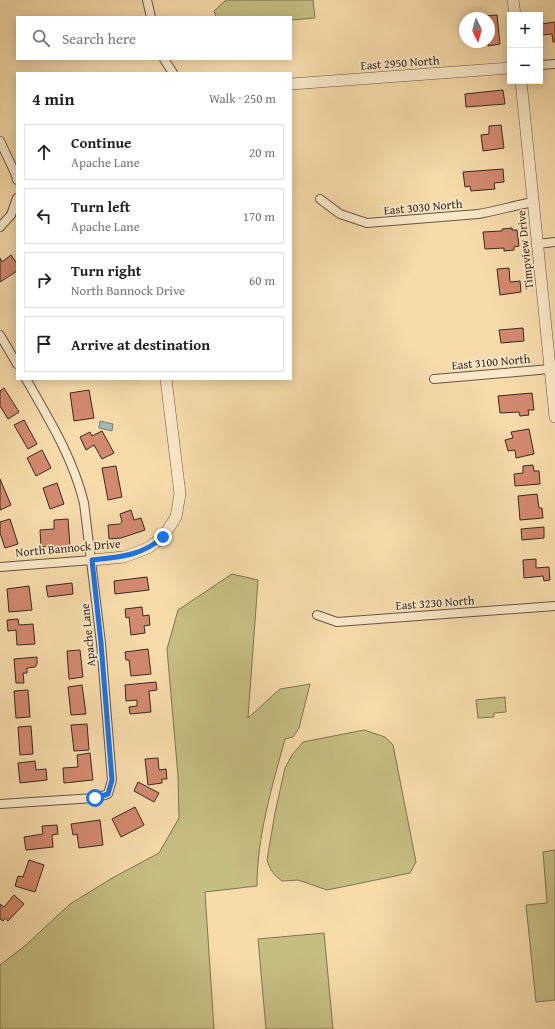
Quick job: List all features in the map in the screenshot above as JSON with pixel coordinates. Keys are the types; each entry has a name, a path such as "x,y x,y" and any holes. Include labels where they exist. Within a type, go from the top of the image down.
{"street":[{"path":"147,0 151,16"},
{"path":"513,0 515,12"},
{"path":"165,60 172,72"},
{"path":"543,65 555,64"},
{"name":"East 2950 North","path":"292,84 507,68"},
{"name":"Timpview Drive","path":"521,84 555,417"},
{"path":"0,141 16,176"},
{"name":"East 3030 North","path":"320,199 340,214 367,223 478,214 495,211 517,204 534,202"},
{"path":"0,227 11,215 16,201"},
{"path":"538,244 555,242"},
{"path":"0,335 16,362"},
{"name":"East 3100 North","path":"434,379 550,369"},
{"name":"Apache Lane","path":"0,804 95,798 108,794 112,780 101,643 84,503 78,480 57,432 27,380"},
{"name":"North Bannock Drive","path":"0,567 124,557 148,548 163,537 176,517 180,494 166,380"},
{"name":"East 3230 North","path":"317,615 337,622 555,606"}],"shaded area":[{"path":"226,0 313,0 315,18 292,20 292,16 216,16 214,11"},
{"path":"232,574 258,580 248,718 280,689 310,684 299,728 293,737 285,739 275,775 262,830 257,886 205,892 214,1029 0,1029 0,965 26,945 70,904 114,877 159,853 179,818 178,776 167,649 178,610"},
{"path":"505,697 506,712 494,713 494,717 478,718 476,700"},
{"path":"364,730 385,737 393,745 416,862 410,873 327,890 298,880 282,881 269,867 267,860 285,768 292,755 303,742"},
{"path":"555,850 555,1000 536,1002 526,905 547,903 543,852"},
{"path":"324,933 333,1029 266,1029 258,939"}],"water":[{"path":"100,421 113,424 112,431 99,428"}],"building":[{"path":"495,15 497,15 500,44 495,45"},
{"path":"555,22 555,42 553,42 552,34 543,35 543,24"},
{"path":"503,90 505,104 466,107 465,94"},
{"path":"501,125 504,148 483,151 481,135 489,134 489,126"},
{"path":"503,169 504,182 494,183 495,189 471,191 470,186 465,187 463,172"},
{"path":"512,228 512,230 517,230 519,246 514,247 514,250 504,251 504,248 485,249 483,232 502,231 502,229"},
{"path":"11,255 16,262 16,272 0,282 0,258 2,262"},
{"path":"509,268 510,282 520,281 521,292 500,295 497,269"},
{"path":"523,328 524,341 501,343 499,330"},
{"path":"4,388 19,412 8,419 0,406 0,391"},
{"path":"89,390 94,418 74,421 70,393"},
{"path":"532,393 534,410 528,410 529,415 520,416 519,412 500,413 498,396"},
{"path":"24,420 37,444 28,449 14,425"},
{"path":"529,429 534,454 516,458 515,450 508,451 505,440 513,438 511,432"},
{"path":"102,431 114,453 102,459 94,445 86,450 80,437 90,432 92,436"},
{"path":"42,450 51,468 36,476 27,458"},
{"path":"533,465 534,471 539,471 540,484 515,486 514,474 523,473 523,466"},
{"path":"116,466 122,497 108,500 102,468"},
{"path":"0,479 11,505 0,510"},
{"path":"57,483 64,504 50,509 43,488"},
{"path":"537,494 539,508 542,508 543,518 520,520 518,496"},
{"path":"131,510 134,520 141,518 145,530 121,538 109,539 108,525 120,524 122,522 120,514"},
{"path":"10,519 18,544 5,548 0,533 0,522"},
{"path":"68,519 70,546 41,547 40,530 54,529 54,520"},
{"path":"544,527 544,538 522,540 521,529"},
{"path":"536,559 536,568 549,567 550,580 544,581 543,576 524,578 523,560"},
{"path":"147,577 149,590 115,594 114,581"},
{"path":"72,583 73,594 48,597 46,586"},
{"path":"29,586 32,610 9,612 7,589"},
{"path":"142,607 143,616 149,615 150,625 144,626 145,633 131,635 129,617 126,618 125,609"},
{"path":"18,619 19,625 33,624 35,644 17,645 16,630 8,631 7,620"},
{"path":"148,649 151,674 131,676 129,660 126,660 125,652"},
{"path":"80,650 83,677 69,679 67,651"},
{"path":"37,657 37,664 35,667 27,668 27,673 23,673 24,683 16,683 14,659"},
{"path":"156,682 157,690 149,691 151,712 130,714 129,707 137,706 137,700 126,701 125,685"},
{"path":"82,685 86,714 71,715 68,687"},
{"path":"28,690 30,717 16,718 14,691"},
{"path":"87,724 89,750 74,751 71,725"},
{"path":"31,726 33,754 20,755 18,727"},
{"path":"90,753 93,780 64,783 63,768 78,767 77,755"},
{"path":"158,758 159,770 166,769 167,779 162,779 162,783 148,785 145,759"},
{"path":"35,761 36,770 46,769 47,780 20,783 18,763"},
{"path":"138,782 159,793 154,802 134,791"},
{"path":"135,807 144,825 121,837 112,819"},
{"path":"100,820 103,845 79,848 77,834 73,835 71,824"},
{"path":"57,825 58,834 52,835 53,847 26,850 24,837 43,834 42,826"},
{"path":"29,860 44,865 35,892 15,886 18,876 23,877"},
{"path":"14,895 24,904 8,921 5,918 3,921 0,919 0,904 4,907"}],"route":[{"path":"95,798 108,794 112,780 101,643 92,560 124,557 138,553 156,543 163,537"}]}
